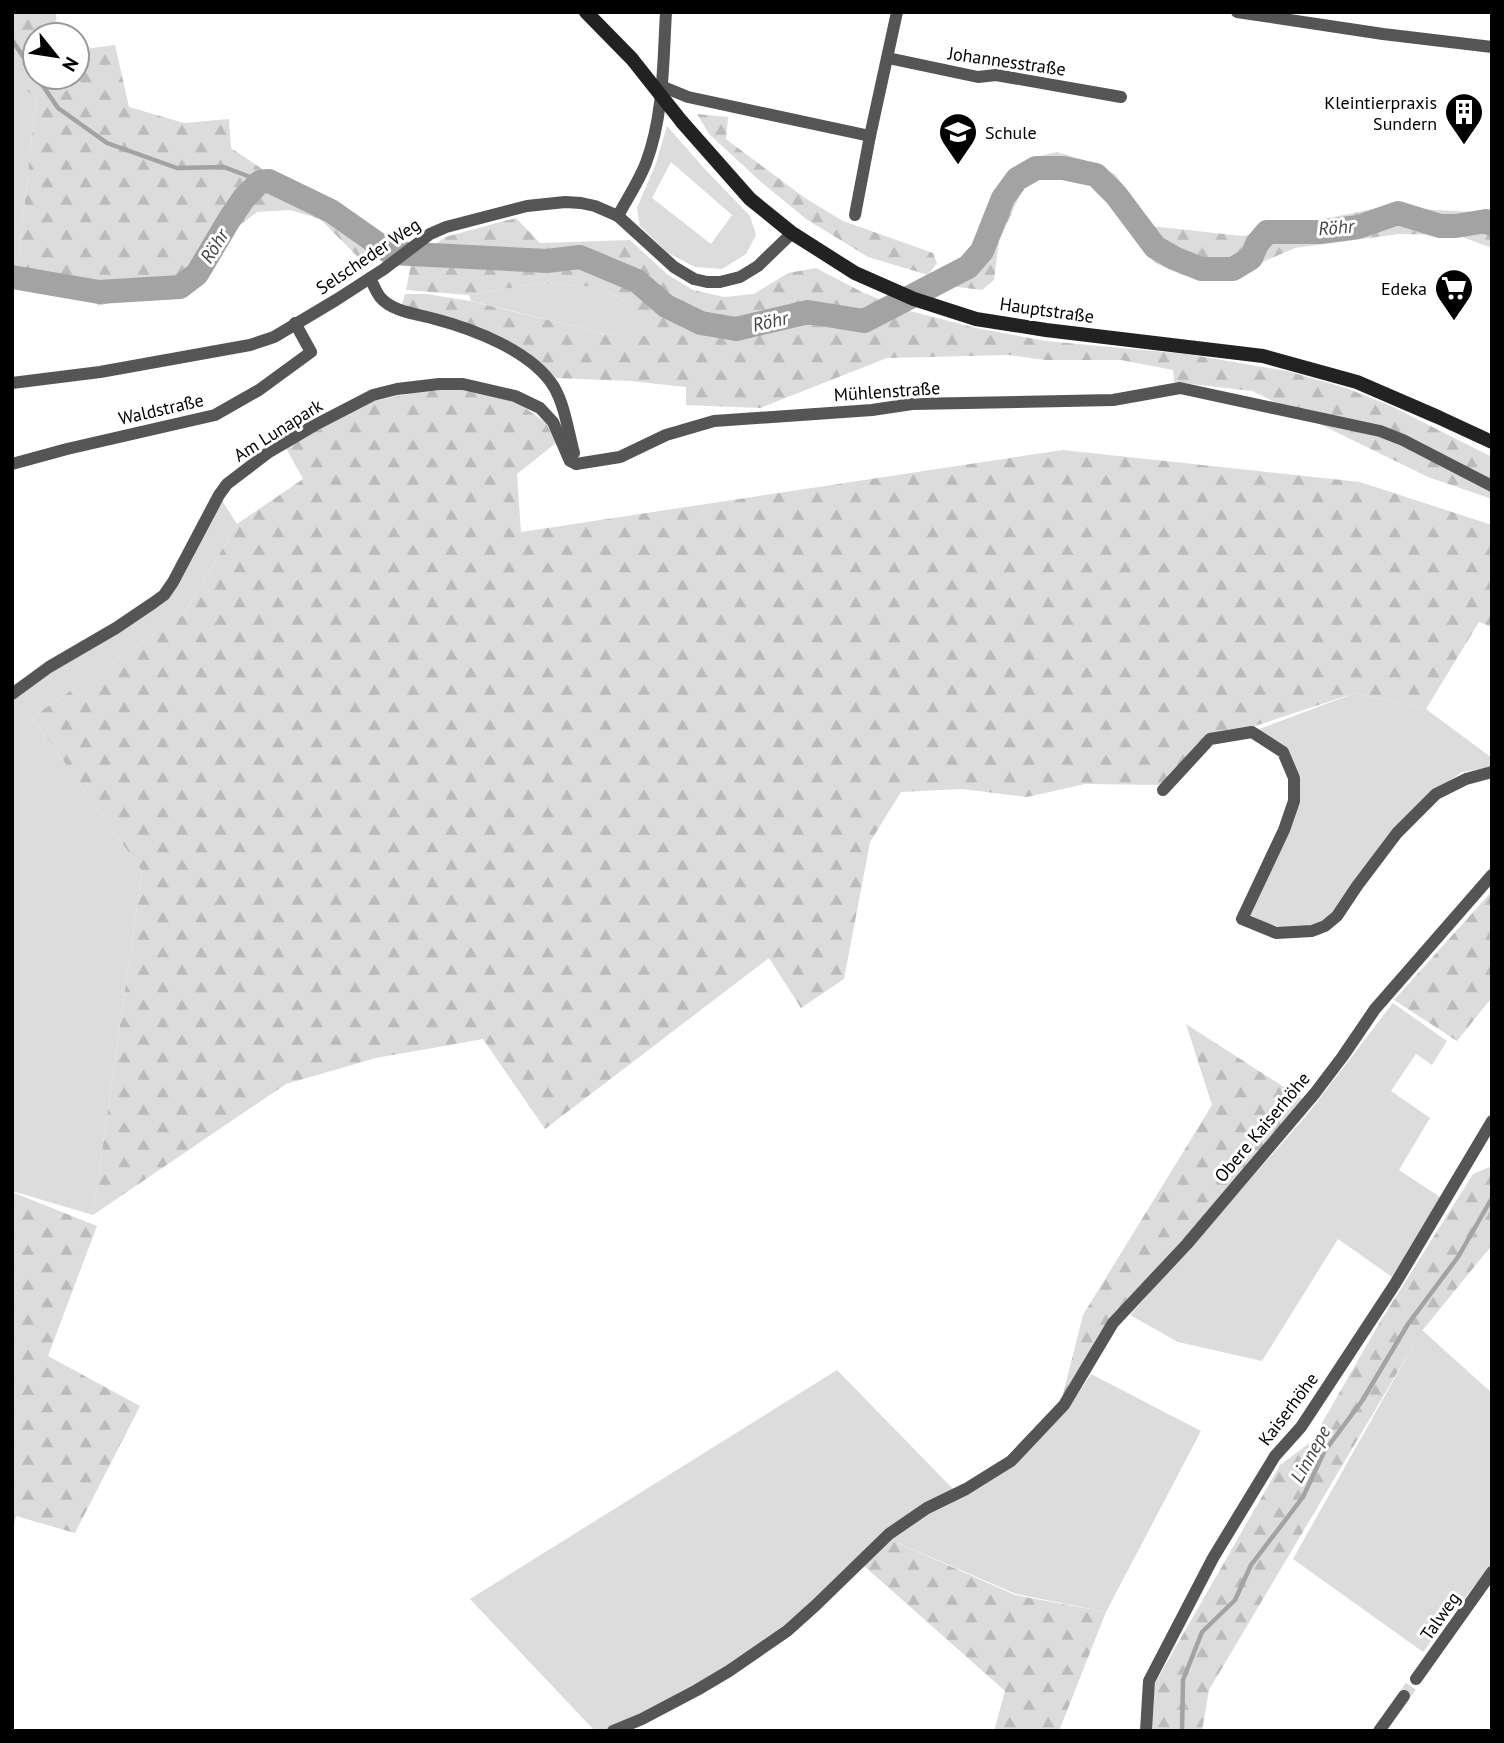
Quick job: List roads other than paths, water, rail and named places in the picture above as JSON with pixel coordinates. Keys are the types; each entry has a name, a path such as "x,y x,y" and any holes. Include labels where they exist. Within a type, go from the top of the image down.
{"main road":[{"name":"Hauptstraße","path":"586,12 632,59 682,122 750,199 792,233 876,282 914,299 976,319 1263,356 1357,382 1492,442"}],"street":[{"path":"618,216 645,166 652,145 658,119 666,12"},
{"path":"855,215 897,12"},
{"path":"1240,13 1492,47"},
{"name":"Johannesstraße","path":"888,58 978,77 996,75 1121,96"},
{"path":"661,86 688,97 870,136"},
{"name":"Selscheder Weg","path":"12,383 100,372 250,345 274,337 384,269 430,234 446,227 527,206 581,202 595,206 618,216 674,267 694,279 707,282 740,277 758,266 792,233"},
{"path":"370,278 381,299 397,309 472,330 510,348 543,372 561,399 576,464"},
{"name":"Waldstraße","path":"12,464 215,415 259,390 311,352 295,323"},
{"name":"Am Lunapark","path":"12,694 49,667 116,628 164,595 227,484 269,452 373,395 397,389 463,384 515,396 540,408 553,422 570,461 576,464"},
{"name":"Mühlenstraße","path":"576,464 620,457 666,435 714,421 872,410 912,404 1113,400 1180,388 1380,431 1492,486"},
{"path":"1163,790 1210,739 1252,732 1283,752 1294,778 1294,801 1284,830 1241,919 1276,933 1311,931 1325,926 1337,916 1397,833 1436,794 1466,779 1492,772"},
{"name":"Obere Kaiserhöhe","path":"613,1731 697,1690 729,1671 787,1630 889,1534 927,1508 966,1489 1011,1461 1064,1405 1113,1323 1187,1244 1265,1152 1336,1065 1375,1009 1492,875"},
{"name":"Kaiserhöhe","path":"1146,1731 1149,1681 1213,1558 1275,1456 1301,1427 1395,1284 1492,1121"},
{"name":"Talweg","path":"1416,1679 1492,1572"},
{"path":"1379,1731 1404,1696"}],"waterway":[{"path":"12,40 21,53"},
{"path":"46,91 58,108 107,143 177,168 224,167 260,182"},
{"name":"Röhr","path":"12,277 99,292 180,287 197,274 244,198 260,182 269,181 331,211 391,253 547,261 580,257 637,281 666,306 701,323 736,329 808,312 864,321 968,267 982,251 1003,198 1017,179 1036,168 1063,168 1096,175 1116,195 1155,247 1201,269 1233,269 1251,258 1257,244 1267,232 1320,232 1358,227 1398,213 1440,226 1486,221 1492,224"},
{"name":"Linnepe","path":"1182,1731 1183,1680 1202,1632 1235,1600 1251,1565 1303,1497 1324,1452 1362,1401 1408,1324 1458,1257 1492,1198"}],"tunnel":[{"path":"1404,1696 1416,1679"}],"place":[{"name":"Kleintierpraxis Sundern","path":"1464,146"},
{"name":"Schule","path":"958,166"},
{"name":"Edeka","path":"1454,322"}]}
